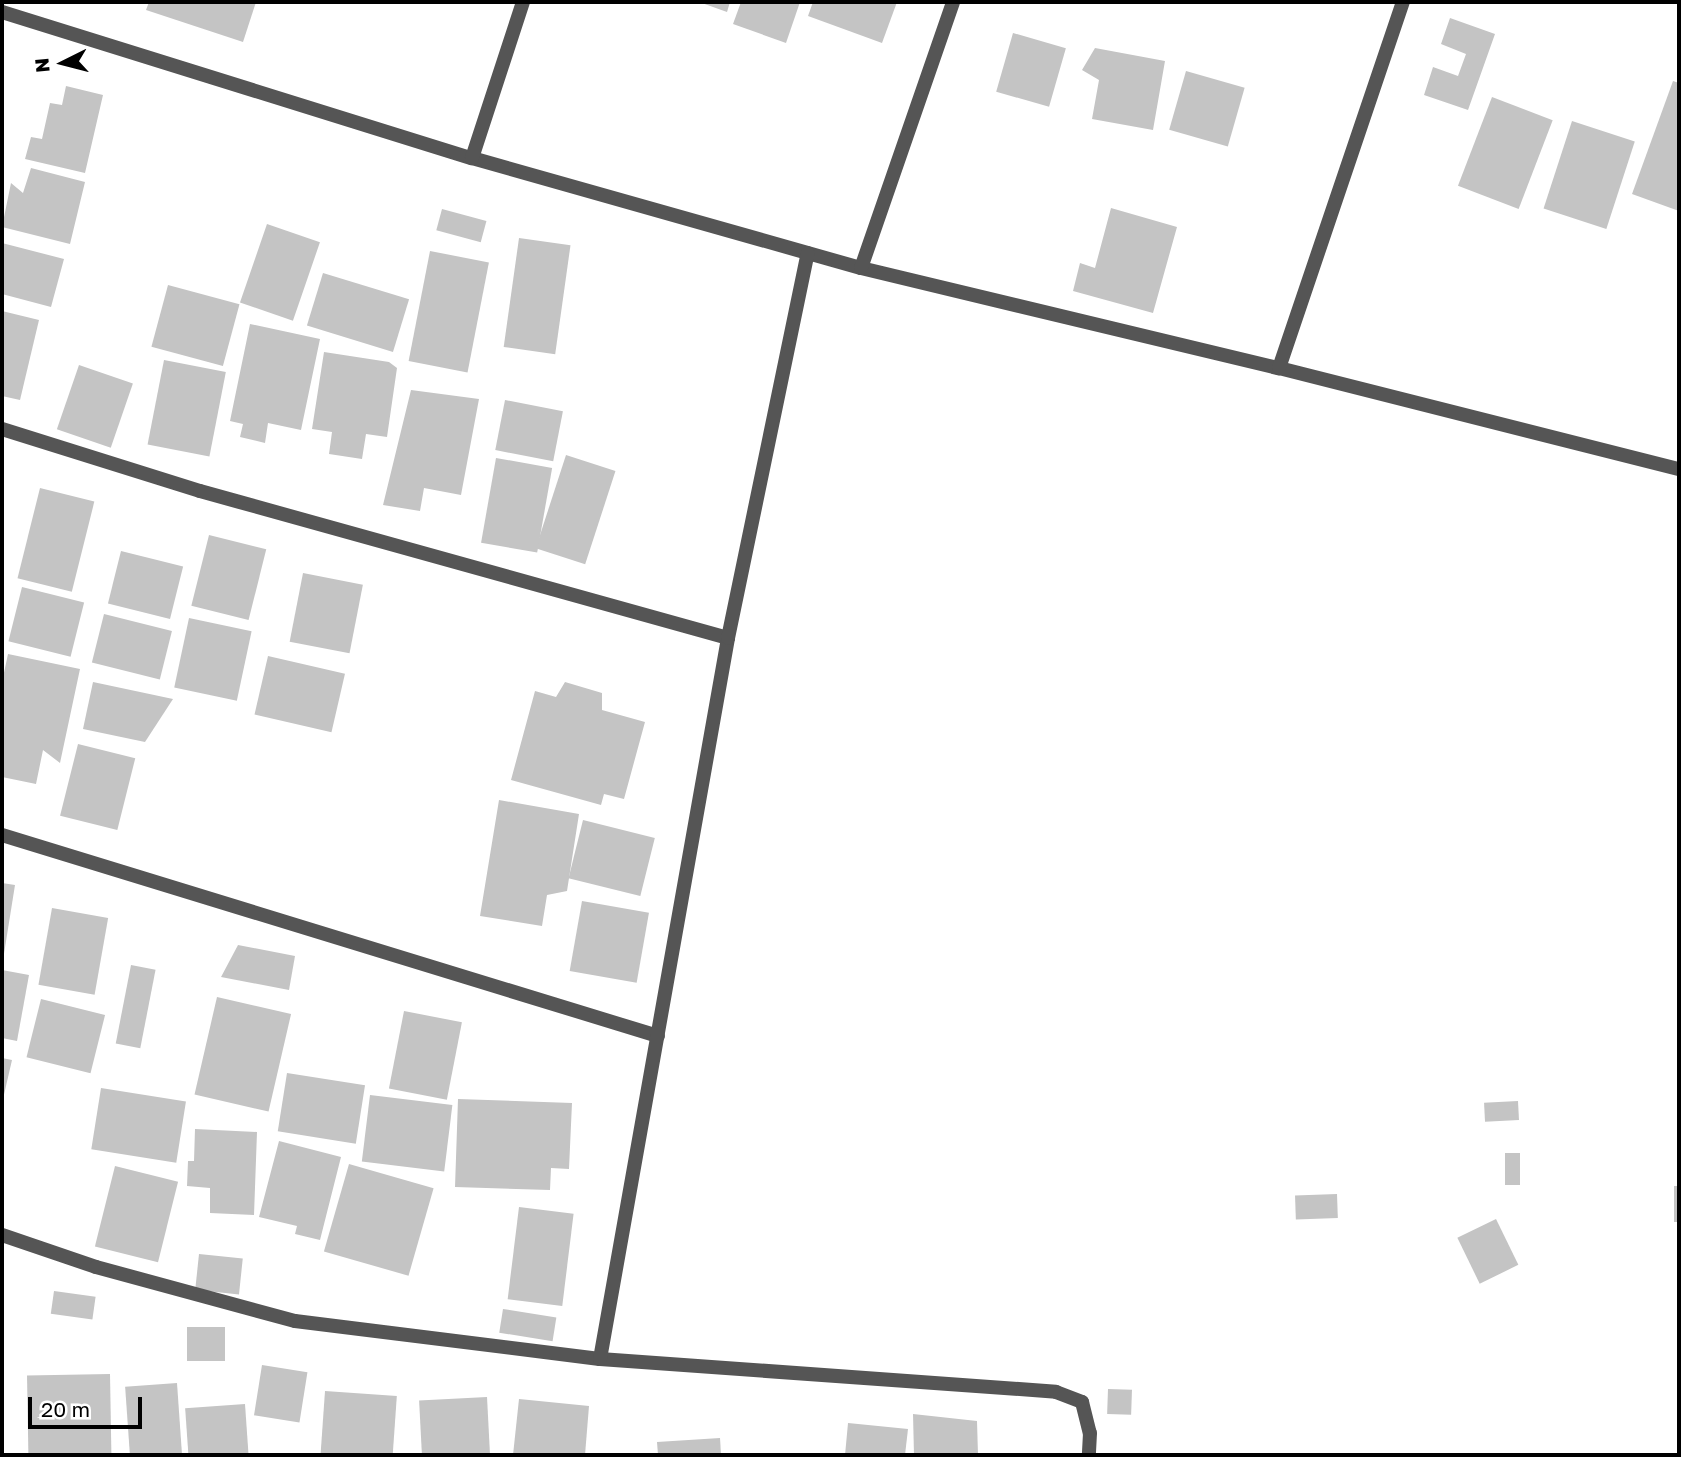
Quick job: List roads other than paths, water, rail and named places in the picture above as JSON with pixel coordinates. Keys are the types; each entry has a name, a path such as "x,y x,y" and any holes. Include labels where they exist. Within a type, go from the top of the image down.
{"street":[{"path":"472,158 523,2"},
{"path":"860,268 953,2"},
{"path":"1279,368 1403,2"},
{"path":"2,12 472,158 860,268 1279,368 1679,469"},
{"path":"600,1359 728,638 808,253"},
{"path":"2,429 200,491 728,638"},
{"path":"2,835 657,1035"},
{"path":"2,1235 96,1267 295,1321 600,1359 1056,1392 1082,1402 1090,1433 1089,1455"}]}
